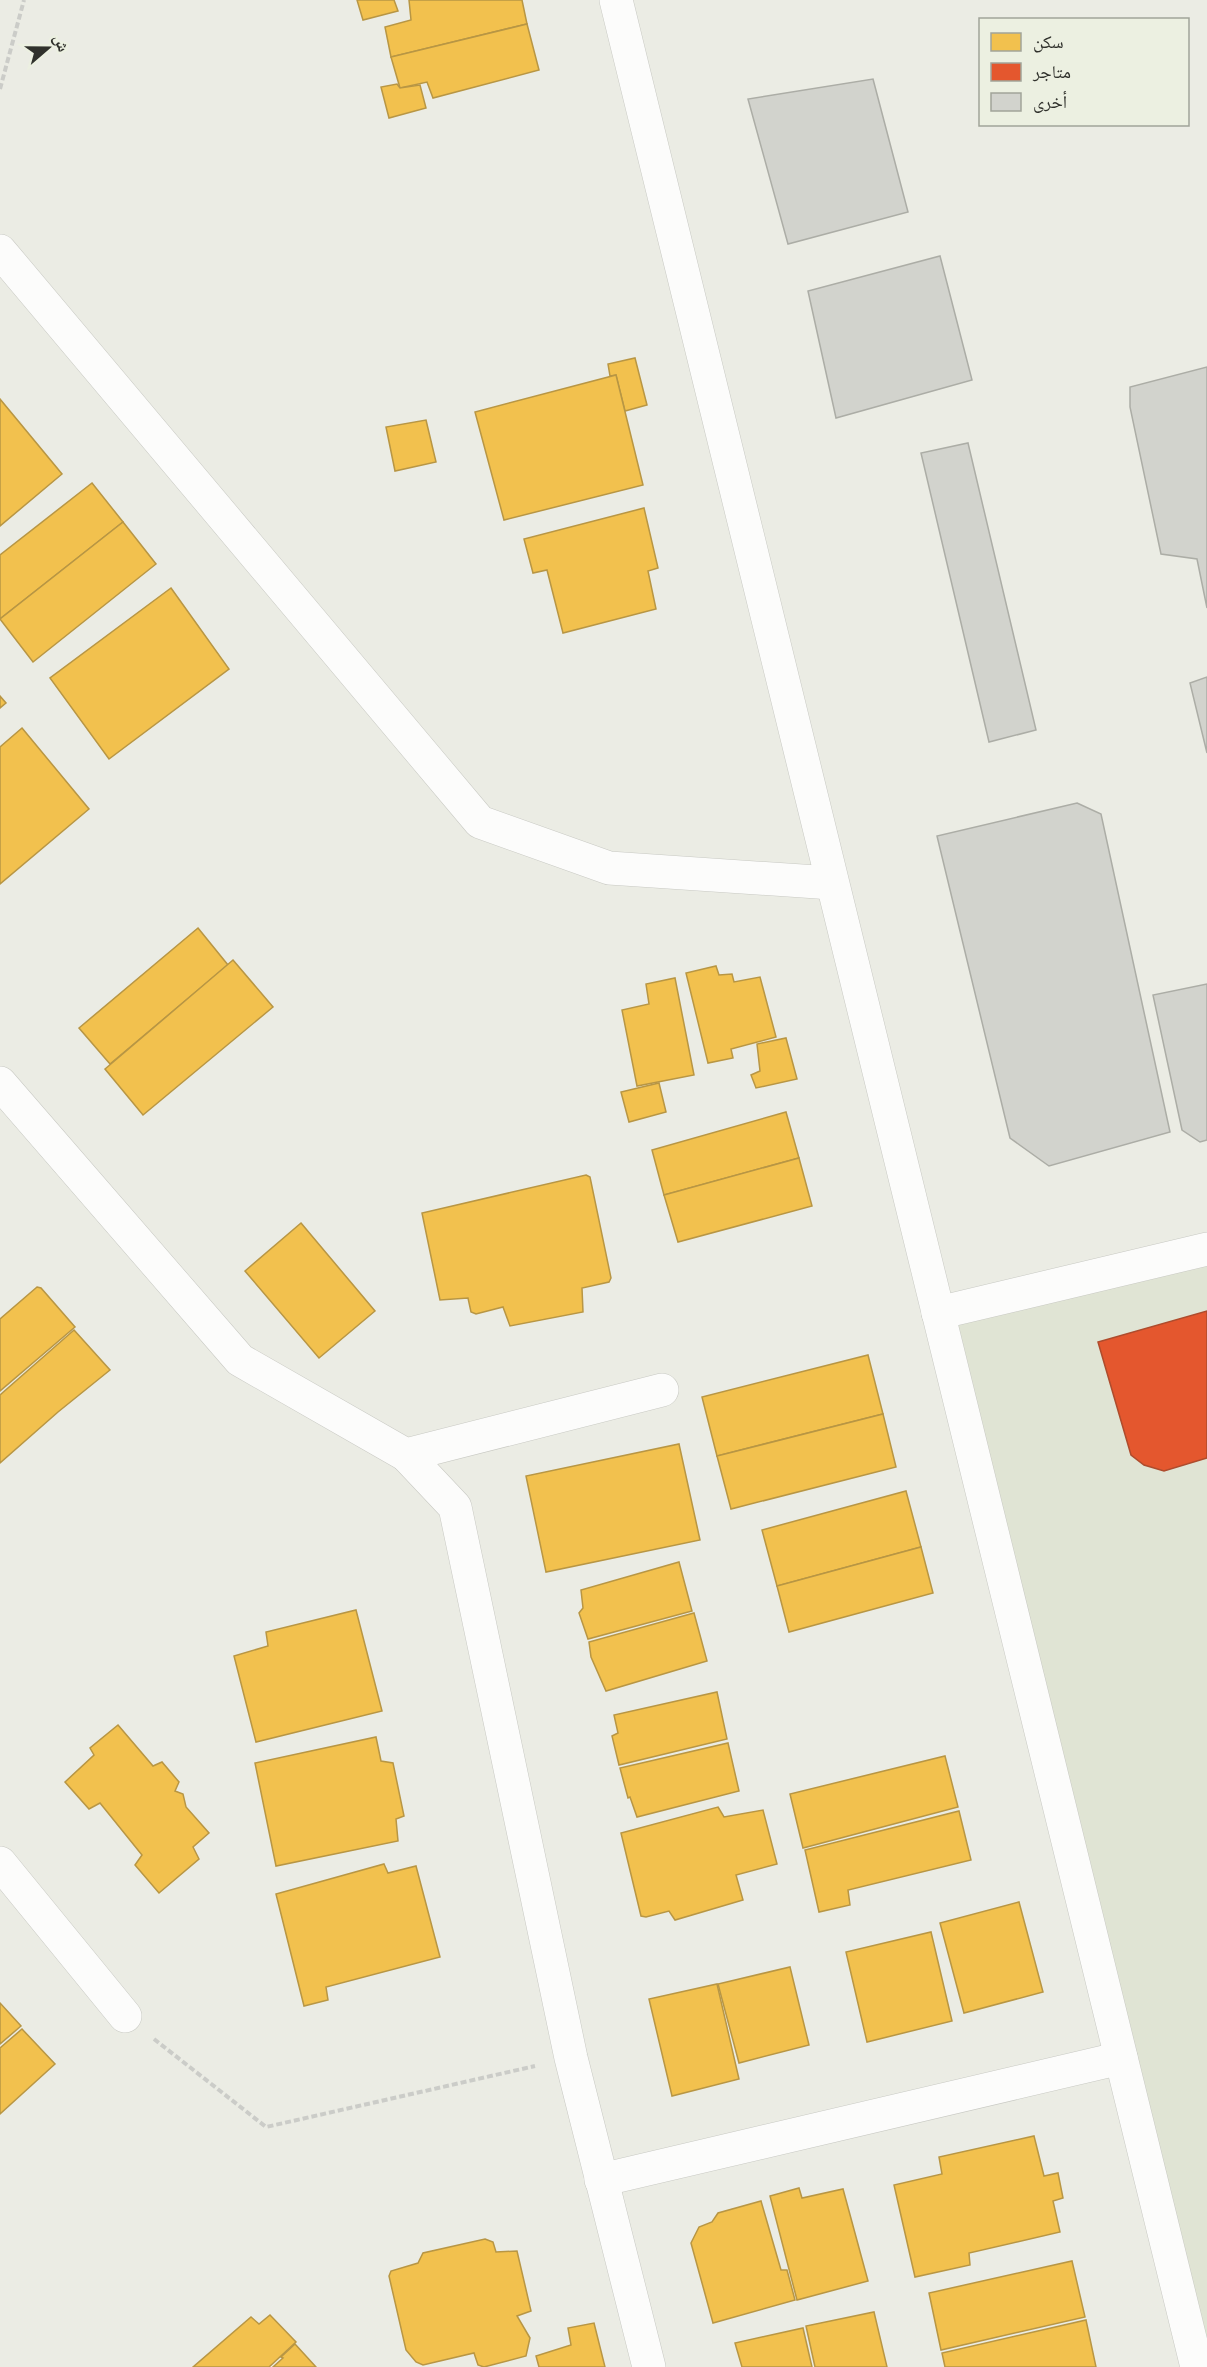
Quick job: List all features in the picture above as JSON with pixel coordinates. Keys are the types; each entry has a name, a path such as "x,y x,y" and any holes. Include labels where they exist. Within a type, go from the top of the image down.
{"street":[{"path":"616,0 1197,2367"},
{"path":"0,251 480,822 609,868 832,883"},
{"path":"0,1083 240,1360 406,1455 455,1508 571,2058 649,2367"},
{"path":"938,1313 1207,1249"},
{"path":"406,1455 662,1390"},
{"path":"0,1863 125,2016"},
{"path":"601,2180 1121,2058"}],"path":[{"path":"0,89 24,0"},
{"path":"125,2016 266,2127 571,2058"}],"shaded area":[{"path":"1207,1249 1207,2367 938,1313"}],"building: سكن":[{"path":"357,0 394,0 398,11 363,20"},
{"path":"409,0 522,0 527,24 391,57 385,27 411,20"},
{"path":"527,24 539,70 433,98 427,82 400,88 391,57"},
{"path":"397,84 400,88 420,85 426,108 389,118 381,87"},
{"path":"635,358 647,405 625,411 616,375 610,376 608,364"},
{"path":"616,375 643,485 504,520 475,412"},
{"path":"0,399 62,474 0,526"},
{"path":"426,420 436,462 395,471 386,427"},
{"path":"92,483 123,522 0,619 0,555"},
{"path":"644,508 658,568 648,571 656,609 563,633 547,570 533,573 524,539"},
{"path":"123,522 156,564 33,662 0,619"},
{"path":"171,588 229,669 109,759 50,678"},
{"path":"0,696 6,703 0,708"},
{"path":"22,728 89,809 0,884 0,747"},
{"path":"198,928 228,965 110,1064 79,1028"},
{"path":"233,960 273,1007 143,1115 105,1069"},
{"path":"716,966 719,975 732,974 734,982 760,977 776,1037 731,1049 733,1058 708,1063 686,973"},
{"path":"675,978 694,1075 637,1086 622,1010 649,1004 646,984"},
{"path":"786,1038 797,1079 756,1088 751,1075 760,1071 757,1044"},
{"path":"659,1083 666,1112 629,1122 621,1092"},
{"path":"786,1112 799,1158 664,1195 652,1150"},
{"path":"799,1158 812,1206 678,1242 664,1195"},
{"path":"586,1175 590,1177 611,1278 609,1282 582,1288 583,1312 510,1326 503,1307 476,1314 471,1312 468,1298 440,1300 422,1213"},
{"path":"301,1223 375,1311 319,1358 245,1271"},
{"path":"37,1287 41,1288 75,1327 0,1391 0,1319"},
{"path":"74,1330 110,1370 0,1463 0,1395"},
{"path":"868,1355 883,1414 717,1456 702,1397"},
{"path":"883,1414 896,1467 731,1509 717,1456"},
{"path":"679,1444 700,1540 546,1572 526,1476"},
{"path":"906,1491 921,1547 777,1586 762,1530"},
{"path":"921,1547 933,1593 789,1632 777,1586"},
{"path":"679,1562 692,1611 588,1639 579,1613 583,1608 581,1590"},
{"path":"356,1610 382,1711 256,1742 234,1656 268,1646 266,1632"},
{"path":"694,1613 707,1661 606,1691 591,1657 589,1642"},
{"path":"717,1692 727,1739 619,1765 612,1736 618,1733 614,1715"},
{"path":"118,1725 153,1766 162,1762 179,1782 175,1791 183,1794 186,1807 209,1833 193,1847 199,1859 159,1893 135,1865 142,1855 100,1803 89,1809 65,1782 94,1755 90,1748"},
{"path":"376,1737 381,1761 393,1763 404,1816 396,1819 398,1841 276,1866 255,1763"},
{"path":"728,1743 739,1791 637,1817 630,1797 628,1798 620,1768"},
{"path":"945,1756 958,1807 803,1848 790,1794"},
{"path":"718,1807 724,1817 763,1810 777,1864 736,1875 743,1900 675,1920 669,1911 646,1917 641,1916 621,1833"},
{"path":"959,1811 971,1860 848,1890 850,1905 819,1912 805,1850"},
{"path":"384,1864 388,1873 416,1866 440,1957 326,1987 328,2000 304,2006 276,1894"},
{"path":"1019,1902 1043,1992 964,2013 940,1923"},
{"path":"931,1932 952,2021 867,2042 846,1952"},
{"path":"790,1967 809,2045 739,2063 718,1984"},
{"path":"717,1984 739,2079 672,2096 649,1999"},
{"path":"0,2003 21,2026 0,2044"},
{"path":"22,2029 55,2064 0,2114 0,2048"},
{"path":"1034,2136 1044,2176 1058,2173 1063,2198 1053,2201 1060,2232 969,2253 970,2265 915,2277 894,2185 942,2174 939,2157"},
{"path":"799,2188 802,2198 843,2189 868,2281 797,2300 770,2196"},
{"path":"761,2201 781,2270 787,2270 795,2300 713,2323 691,2243 699,2227 712,2222 718,2213"},
{"path":"485,2239 493,2242 496,2252 517,2251 531,2311 517,2316 530,2338 526,2356 484,2367 478,2365 474,2353 423,2365 416,2362 406,2350 389,2276 391,2271 418,2263 423,2253"},
{"path":"1072,2261 1085,2317 941,2350 929,2293"},
{"path":"874,2312 887,2367 815,2367 806,2326"},
{"path":"270,2315 296,2342 269,2367 193,2367 251,2317 259,2324"},
{"path":"1086,2320 1096,2367 945,2367 942,2353"},
{"path":"594,2323 605,2367 539,2367 536,2356 571,2345 568,2328"},
{"path":"803,2328 812,2367 742,2367 735,2343"},
{"path":"295,2344 316,2367 273,2367 283,2358 281,2357"}],"building: متاجر":[{"path":"1207,1311 1207,1458 1164,1471 1144,1465 1131,1455 1098,1342"}],"building: أخرى":[{"path":"873,79 908,212 788,244 748,99"},
{"path":"940,256 972,380 836,418 808,291"},
{"path":"1207,367 1207,608 1197,559 1161,554 1130,407 1130,387"},
{"path":"968,443 1036,730 989,742 921,453"},
{"path":"1207,677 1207,753 1190,683"},
{"path":"1077,803 1101,814 1170,1132 1049,1166 1010,1138 937,836"},
{"path":"1207,984 1207,1140 1200,1142 1182,1130 1153,995"}]}
